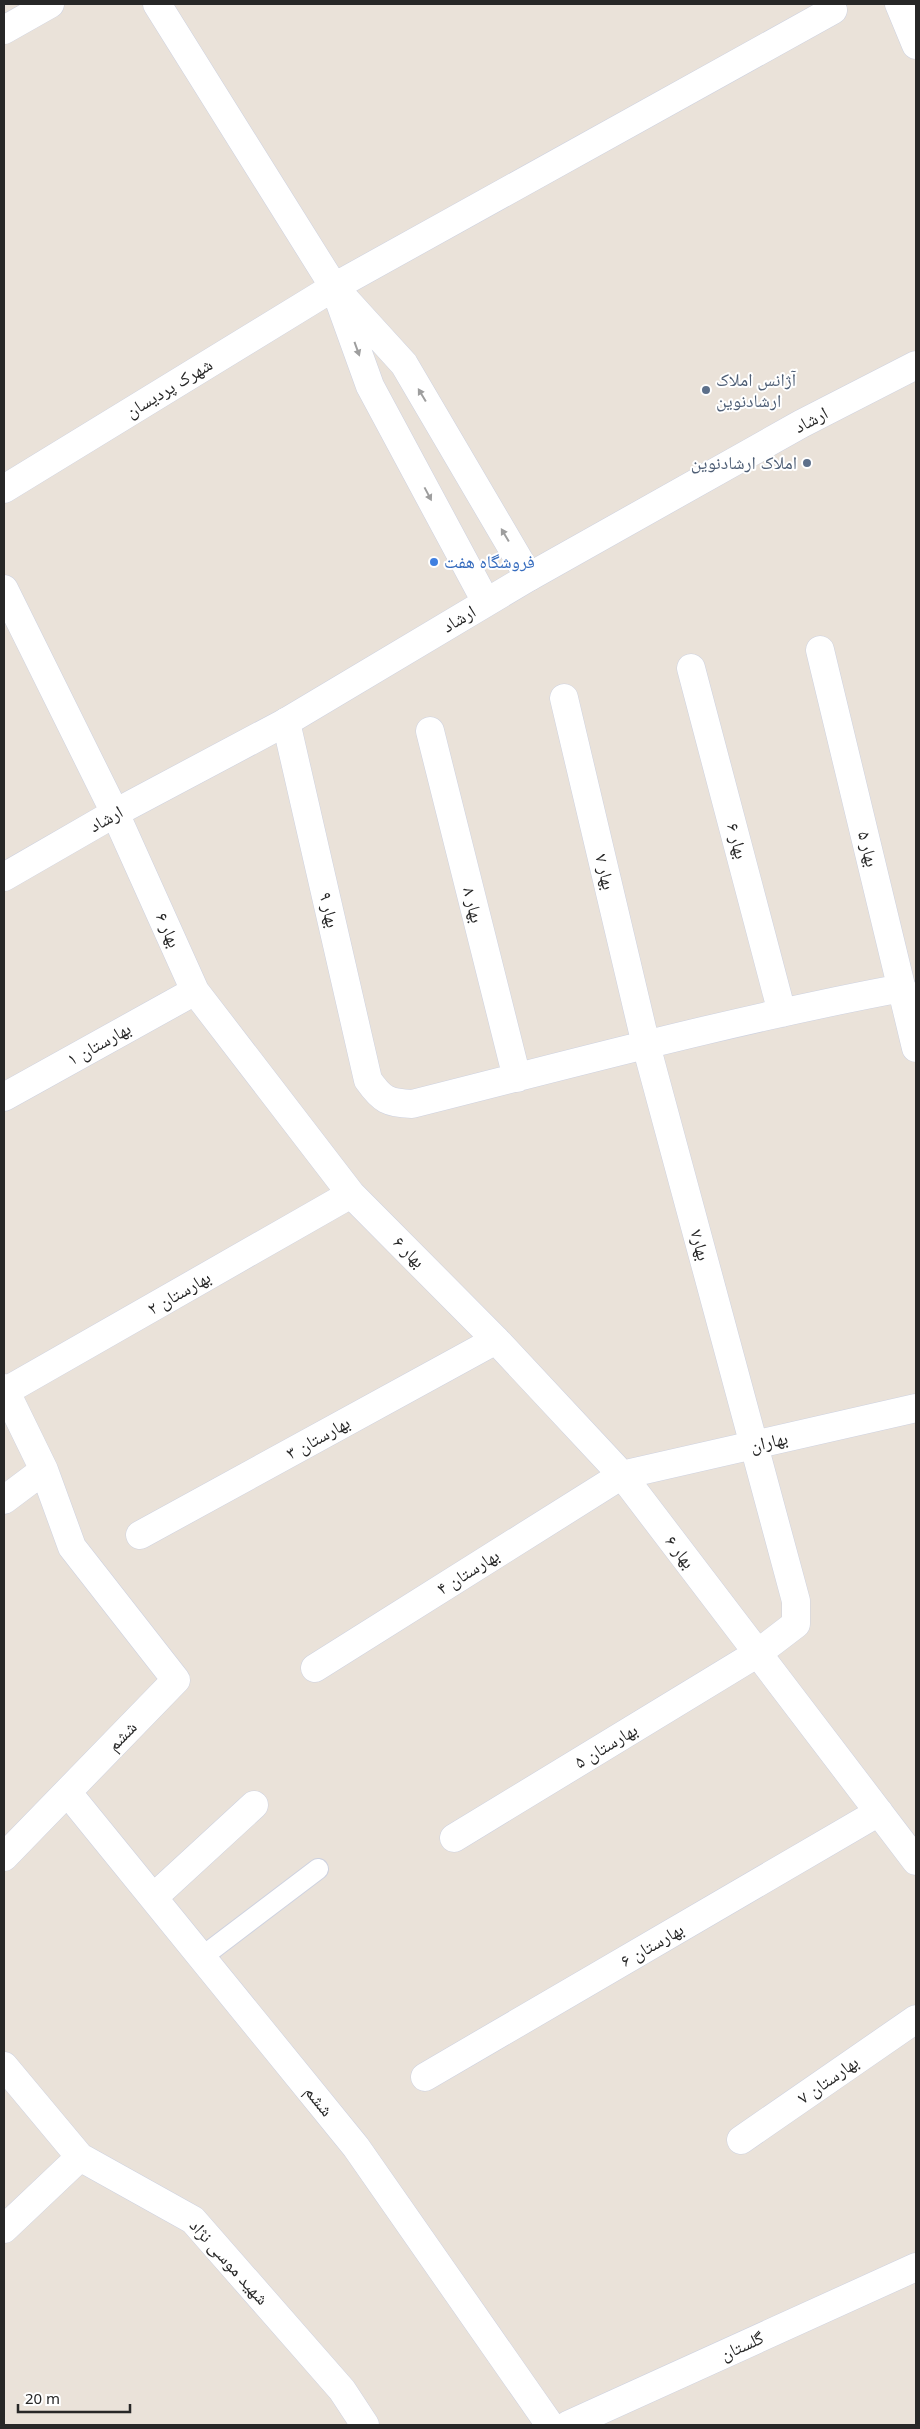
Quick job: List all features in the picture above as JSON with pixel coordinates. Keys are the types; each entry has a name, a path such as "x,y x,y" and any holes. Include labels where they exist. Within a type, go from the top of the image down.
{"street":[{"path":"4,30 50,4"},
{"path":"157,4 334,287 404,364 529,577"},
{"path":"900,4 916,45"},
{"name":"شهرک پردیسان","path":"4,489 334,287 833,10"},
{"path":"334,287 370,386 486,602"},
{"name":"ارشاد","path":"4,878 116,813 286,722 529,577 801,424 916,365"},
{"name":"بهار ۶","path":"4,589 116,813 195,991 351,1194 496,1340 622,1476 916,1861"},
{"name":"بهار ۵","path":"820,650 916,1048"},
{"name":"بهار ۶","path":"691,668 782,1014"},
{"name":"بهار ۷","path":"564,698 646,1045"},
{"name":"بهار ۹","path":"286,722 368,1080 378,1094 391,1103 412,1104 517,1078"},
{"name":"بهار ۸","path":"430,732 517,1078"},
{"path":"517,1078 646,1045 902,988"},
{"name":"بهارستان ۱","path":"4,1097 195,991"},
{"name":"بهار۷","path":"646,1045 753,1445"},
{"name":"بهارستان ۲","path":"5,1390 351,1194"},
{"name":"بهارستان ۳","path":"140,1535 496,1340"},
{"path":"4,1500 44,1470 5,1390"},
{"name":"بهاران","path":"622,1476 916,1408"},
{"path":"753,1445 796,1601 796,1624 758,1653"},
{"name":"ششم","path":"4,1857 176,1680 72,1547 44,1470"},
{"name":"بهارستان ۴","path":"315,1668 622,1476"},
{"name":"بهارستان ۵","path":"454,1838 758,1653"},
{"name":"ششم","path":"68,1792 356,2147 550,2425"},
{"path":"154,1898 254,1805"},
{"name":"بهارستان ۶","path":"425,2077 879,1812"},
{"name":"بهارستان ۷","path":"741,2140 916,2019"},
{"name":"شهید موسی نژاد","path":"4,2066 80,2157 193,2220 342,2390 366,2425"},
{"path":"4,2229 80,2157"},
{"name":"گلستان","path":"568,2425 916,2267"}],"lane":[{"path":"202,1957 318,1869"}],"place":[{"name":"آژانس املاک ارشادنوین","path":"706,390"},
{"name":"املاک ارشادنوین","path":"807,463"},
{"name":"فروشگاه هفت","path":"434,562"}]}
